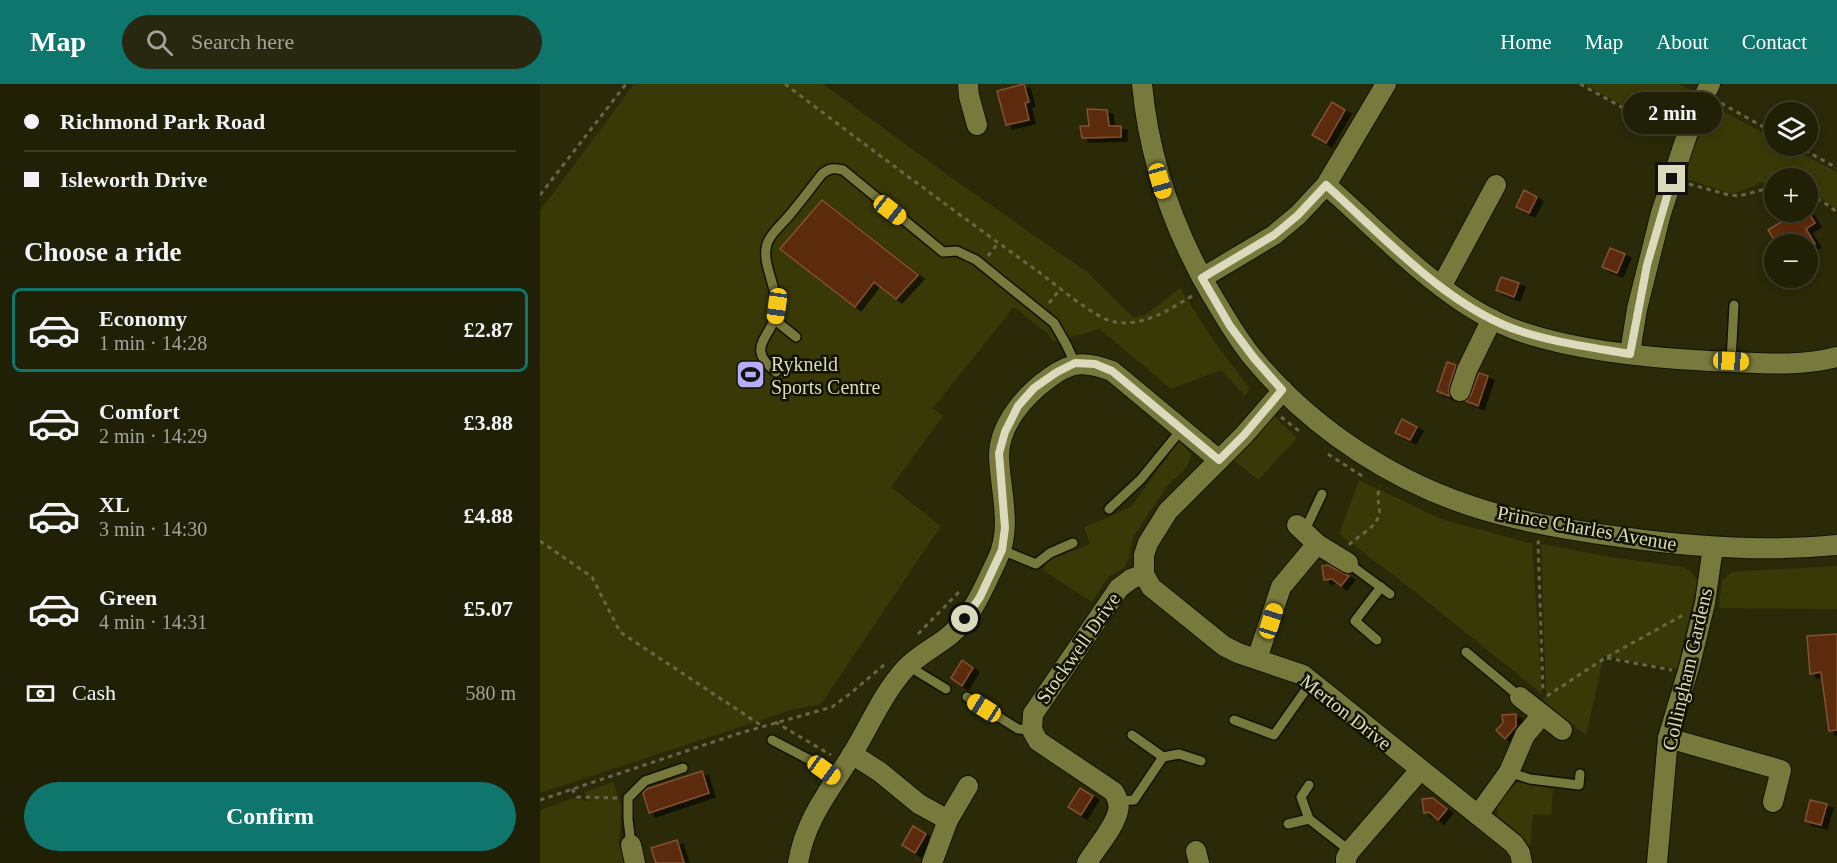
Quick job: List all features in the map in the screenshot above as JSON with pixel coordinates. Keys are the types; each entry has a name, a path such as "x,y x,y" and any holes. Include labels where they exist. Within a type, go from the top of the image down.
{"street":[{"path":"968,84 977,125"},
{"name":"Prince Charles Avenue","path":"1142,84 1155,164 1166,199 1205,283 1230,326 1282,390 1360,453 1448,498 1487,511 1533,522 1653,542 1713,547 1784,548 1837,545"},
{"path":"1205,283 1274,235 1298,215 1326,185 1386,84"},
{"path":"1630,354 1647,265 1672,179 1684,142 1708,89"},
{"path":"1326,185 1413,265 1492,319 1521,332 1630,354 1731,361 1799,362 1837,357"},
{"path":"1441,286 1496,185"},
{"path":"1460,391 1467,370 1492,319"},
{"path":"798,863 810,820 893,684 911,663 950,635 965,619 980,597 1002,550 1005,528 999,453 1005,432 1018,406 1034,388 1075,363 1095,364 1112,371 1219,460"},
{"path":"1144,574 1144,555 1148,543 1168,511 1244,435 1282,390"},
{"path":"1257,659 1281,587 1306,534 1343,559"},
{"name":"Collingham Gardens","path":"1657,863 1668,738 1688,672 1705,603 1713,547"},
{"name":"Merton Drive","path":"1144,574 1151,587 1224,646 1238,653 1292,670 1312,681 1514,844 1520,853 1522,863"},
{"name":"Stockwell Drive","path":"1118,801 1114,792 1038,741 1032,730 1033,714 1119,588 1131,579 1144,574"},
{"path":"1520,697 1562,730"},
{"path":"1478,814 1509,772 1526,735 1542,715"},
{"path":"1668,738 1781,770 1773,802"},
{"path":"845,766 880,772 919,804 948,820"},
{"path":"1348,857 1420,770"},
{"path":"932,863 948,820 968,786"},
{"path":"1086,863 1114,820 1118,811 1118,801"}],"lane":[{"path":"776,372 760,356 760,347 775,320 777,306 768,265 767,244 822,174 834,168 843,170 943,252 957,251 976,260 1054,323 1075,363"},
{"path":"1731,361 1734,305"},
{"path":"775,320 796,337"},
{"path":"1109,509 1141,478 1181,430"},
{"path":"1306,534 1322,494"},
{"path":"1002,550 1036,564 1050,553 1073,543"},
{"path":"1343,559 1390,594"},
{"path":"1377,640 1355,621 1381,587"},
{"path":"1466,652 1520,697"},
{"path":"911,663 918,672 946,689"},
{"path":"1233,720 1274,735 1312,681"},
{"path":"968,697 1018,729 1032,730"},
{"path":"1132,735 1163,757"},
{"path":"772,740 812,761 845,766"},
{"path":"1118,801 1134,800 1163,757 1179,754 1201,761"},
{"path":"633,854 628,819 628,798 645,781 683,768"},
{"path":"1509,772 1530,779 1579,785 1580,774"},
{"path":"1309,785 1301,797 1309,819 1348,857"},
{"path":"1288,824 1309,819"}],"path":[{"path":"540,195 626,84"},
{"path":"785,84 949,208 1109,321 1137,322 1161,314 1205,283"},
{"path":"1580,84 1684,142"},
{"path":"1708,89 1764,126"},
{"path":"1815,156 1837,168"},
{"path":"1672,179 1729,195 1739,196 1764,190"},
{"path":"1818,200 1837,212"},
{"path":"1041,313 1061,288"},
{"path":"1343,559 1356,537 1372,527 1377,520 1380,512 1377,496 1380,486"},
{"path":"540,541 592,577 620,632 762,726"},
{"path":"1545,544 1538,542 1543,690 1546,697 1605,658 1705,603"},
{"path":"914,638 961,590"},
{"path":"1605,658 1688,672"},
{"path":"540,800 762,726 831,706 851,693 887,662"},
{"path":"776,722 845,766"},
{"path":"572,789 577,796 628,798"}],"shaded area":[{"name":"Rykneld Sports Centre","path":"634,84 823,84 956,181 1087,272 1134,318 1145,315 1180,288 1213,340 1250,389 1245,396 1221,370 1171,389 1100,329 1053,342 1048,334 1014,307 933,408 943,416 891,487 941,526 821,704 791,710 540,793 540,211"},
{"path":"1584,84 1679,84 1694,92 1675,134"},
{"path":"1708,103 1764,134 1764,156 1806,156 1837,172 1837,210 1818,197 1818,168 1764,168 1764,183 1733,194 1683,178"},
{"path":"1274,416 1297,438 1258,480 1232,459"},
{"path":"1179,441 1191,454 1187,467 1167,486 1133,537 1124,568 1108,577 1092,602 1043,570 1049,560 1090,544 1084,527 1131,507"},
{"path":"1359,480 1441,519 1532,544 1542,694 1413,590 1339,534"},
{"path":"1541,544 1616,558 1683,567 1698,580 1677,669 1604,656 1586,735 1543,701 1546,695"},
{"path":"1837,566 1837,609 1719,608 1722,581 1731,572"},
{"path":"613,782 621,804 618,842 625,863 540,863 540,810 574,798 588,801 585,792"},
{"path":"1517,782 1553,789 1551,815 1533,814 1530,847 1520,834 1498,816 1497,805"}],"building":[{"path":"1024,84 1029,102 1025,103 1029,120 1006,125 997,91"},
{"path":"1332,102 1345,110 1326,143 1312,135"},
{"path":"1087,109 1107,110 1109,126 1121,126 1121,137 1082,138 1080,126 1089,126"},
{"path":"1524,190 1537,197 1529,213 1516,207"},
{"path":"822,200 918,275 896,299 874,282 855,307 780,249"},
{"path":"1781,222 1815,223 1806,229 1809,234 1771,234 1768,230"},
{"path":"1610,248 1625,254 1617,273 1602,267"},
{"path":"1501,277 1519,283 1514,297 1496,290"},
{"path":"1447,362 1456,365 1449,387 1449,396 1437,391"},
{"path":"1479,373 1488,376 1478,406 1466,401 1471,395"},
{"path":"1402,419 1417,427 1410,440 1395,433"},
{"path":"1328,565 1349,576 1341,586 1332,579 1324,580 1322,566"},
{"path":"1837,634 1837,730 1829,731 1821,672 1810,674 1807,636"},
{"path":"962,660 973,668 962,686 951,678"},
{"path":"1516,714 1516,726 1505,739 1496,730 1503,723 1502,715"},
{"path":"702,771 709,793 649,813 643,793 647,789"},
{"path":"1080,788 1093,796 1081,815 1068,807"},
{"path":"1433,798 1447,809 1438,820 1429,812 1424,813 1422,799"},
{"path":"1810,800 1827,804 1821,825 1805,821"},
{"path":"913,826 926,834 915,853 902,845"},
{"path":"677,840 684,863 656,863 651,848"}],"place":[{"name":"Rykneld Sports Centre","path":"750,375"}],"route":[{"path":"965,619 980,597 1002,550 1005,528 999,453 1005,432 1018,406 1034,388 1075,363 1095,364 1112,371 1219,460 1244,435 1282,390 1230,326 1202,278 1274,235 1298,215 1326,185 1413,265 1492,319 1521,332 1630,354 1647,265 1672,179"}]}
